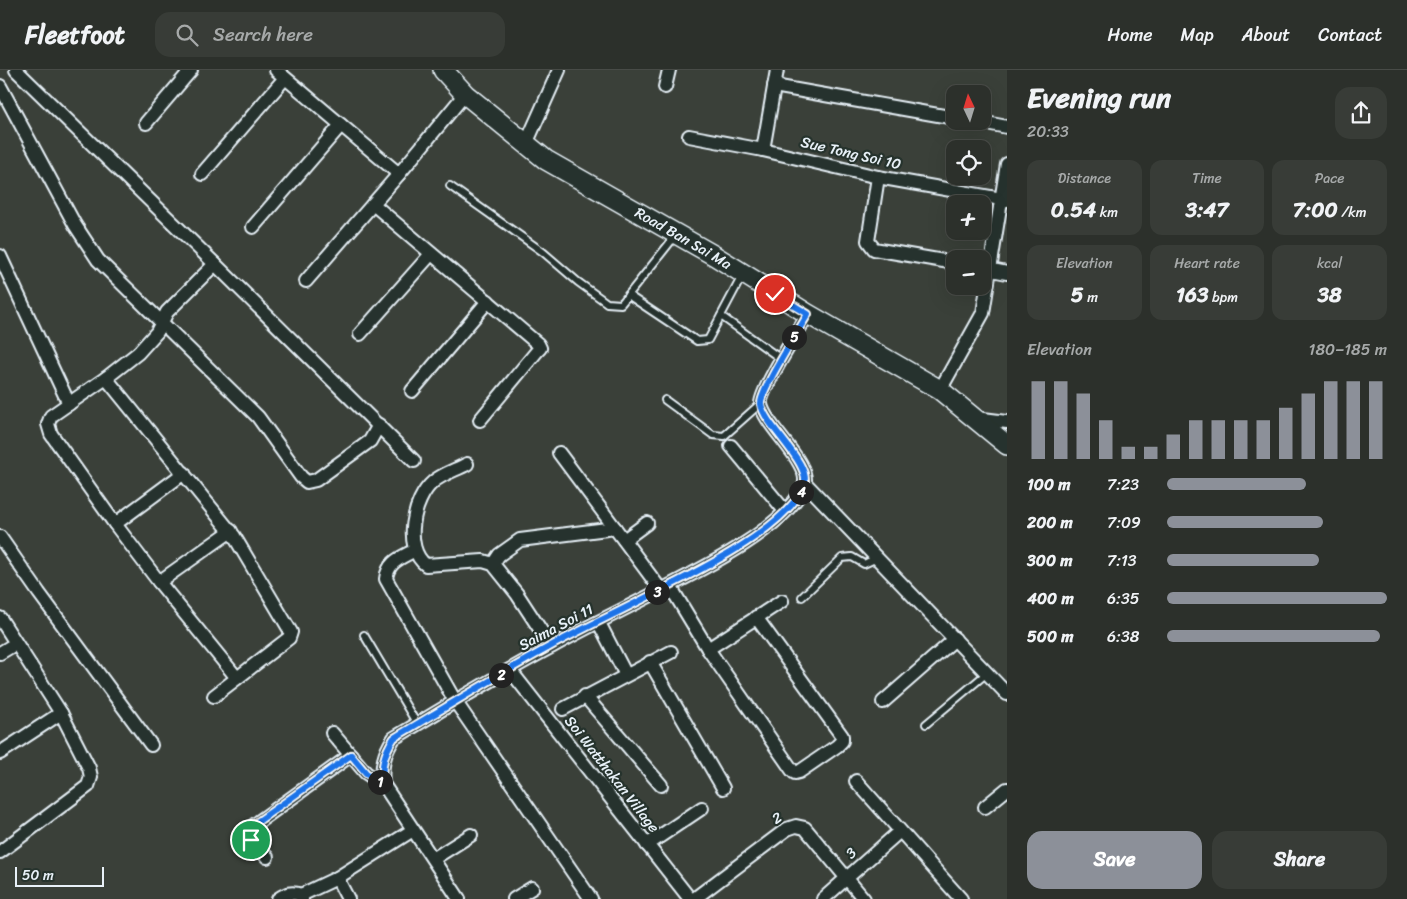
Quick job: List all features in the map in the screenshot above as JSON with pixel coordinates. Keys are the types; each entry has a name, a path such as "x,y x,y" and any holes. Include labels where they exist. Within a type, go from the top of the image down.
{"street":[{"path":"16,70 414,461"},
{"path":"146,123 191,70"},
{"name":"Road Ban Sai Ma","path":"443,70 465,94 546,160 676,234 808,314 940,390 1007,446"},
{"path":"526,144 559,70"},
{"path":"665,87 669,70"},
{"path":"763,150 774,86 773,71"},
{"path":"202,174 281,74 399,174"},
{"path":"0,86 75,225 98,260 258,417 301,477 307,482 316,480 370,441 379,425"},
{"path":"774,86 946,116"},
{"path":"306,281 399,174 465,94"},
{"path":"991,123 1007,126"},
{"path":"253,227 341,125"},
{"name":"Sue Tong Soi 10","path":"689,136 763,150 878,177 1004,200"},
{"path":"991,250 1004,200 1007,164"},
{"path":"878,177 868,241 870,246 874,249 946,261"},
{"path":"373,204 538,344 540,348 480,420"},
{"path":"360,334 431,254"},
{"path":"0,256 69,404"},
{"path":"215,264 167,312 157,332 138,353 51,416 48,424 51,434 115,524 159,582 237,678"},
{"path":"991,270 1007,273"},
{"path":"940,390 980,322 983,313 984,295"},
{"path":"412,391 488,301"},
{"path":"808,314 781,359 762,397 760,404 765,415 797,460 804,474 805,483 1007,694"},
{"path":"106,378 231,531 291,632 289,638 214,696"},
{"path":"975,418 1007,422"},
{"path":"731,446 785,511"},
{"path":"559,453 624,540 666,588 792,770 795,773 799,772 838,746 842,742 842,736 756,617"},
{"path":"466,464 434,481 425,491 414,515 413,534 415,550 419,560 426,565 482,561 493,564 517,594 551,646"},
{"path":"115,524 184,473"},
{"name":"Saima Soi 11","path":"383,784 383,762 387,748 394,738 454,701 551,646 666,588 738,548 785,511 801,492 805,483"},
{"path":"624,540 647,523"},
{"path":"493,564 499,555 520,540 615,528"},
{"path":"159,582 231,531"},
{"path":"0,537 23,572 151,745"},
{"path":"415,550 397,560 387,570 386,579 454,701 591,899"},
{"path":"708,649 782,601"},
{"path":"0,618 61,713 89,768 91,777 88,786 0,852"},
{"path":"599,623 626,675"},
{"path":"883,702 955,639"},
{"path":"0,653 15,644"},
{"path":"563,709 671,652"},
{"path":"650,662 723,788"},
{"name":"Soi Watthakan Village","path":"510,670 690,899"},
{"path":"585,696 660,785"},
{"path":"0,753 61,713"},
{"path":"332,733 366,773 383,784 459,899"},
{"path":"267,857 251,840 250,828 351,755"},
{"path":"856,781 961,899"},
{"path":"985,807 1007,789"},
{"path":"647,845 702,808"},
{"name":"2","path":"694,899 787,829 796,826 805,828 864,899"},
{"path":"278,899 294,892 301,897 337,878 413,830"},
{"name":"3","path":"823,899 900,831"},
{"path":"433,859 471,835"},
{"path":"337,878 348,899"},
{"path":"514,899 532,888"}],"lane":[{"path":"450,186 543,252 578,282 607,303 621,304 676,234"},
{"path":"628,295 697,341 708,340 743,275"},
{"path":"721,316 781,359"},
{"path":"665,400 712,435 718,437 724,436 760,404"},
{"path":"802,597 842,558 852,557 864,564 877,558"},
{"path":"364,635 417,724"},
{"path":"926,724 987,673"}],"route":[{"path":"251,840 249,834 250,828 253,825 351,755 366,773 383,784 383,762 387,748 394,738 454,701 551,646 670,586 738,548 764,530 785,511 801,492 805,483 804,474 797,460 765,415 760,404 781,359 808,314 775,294"}]}
